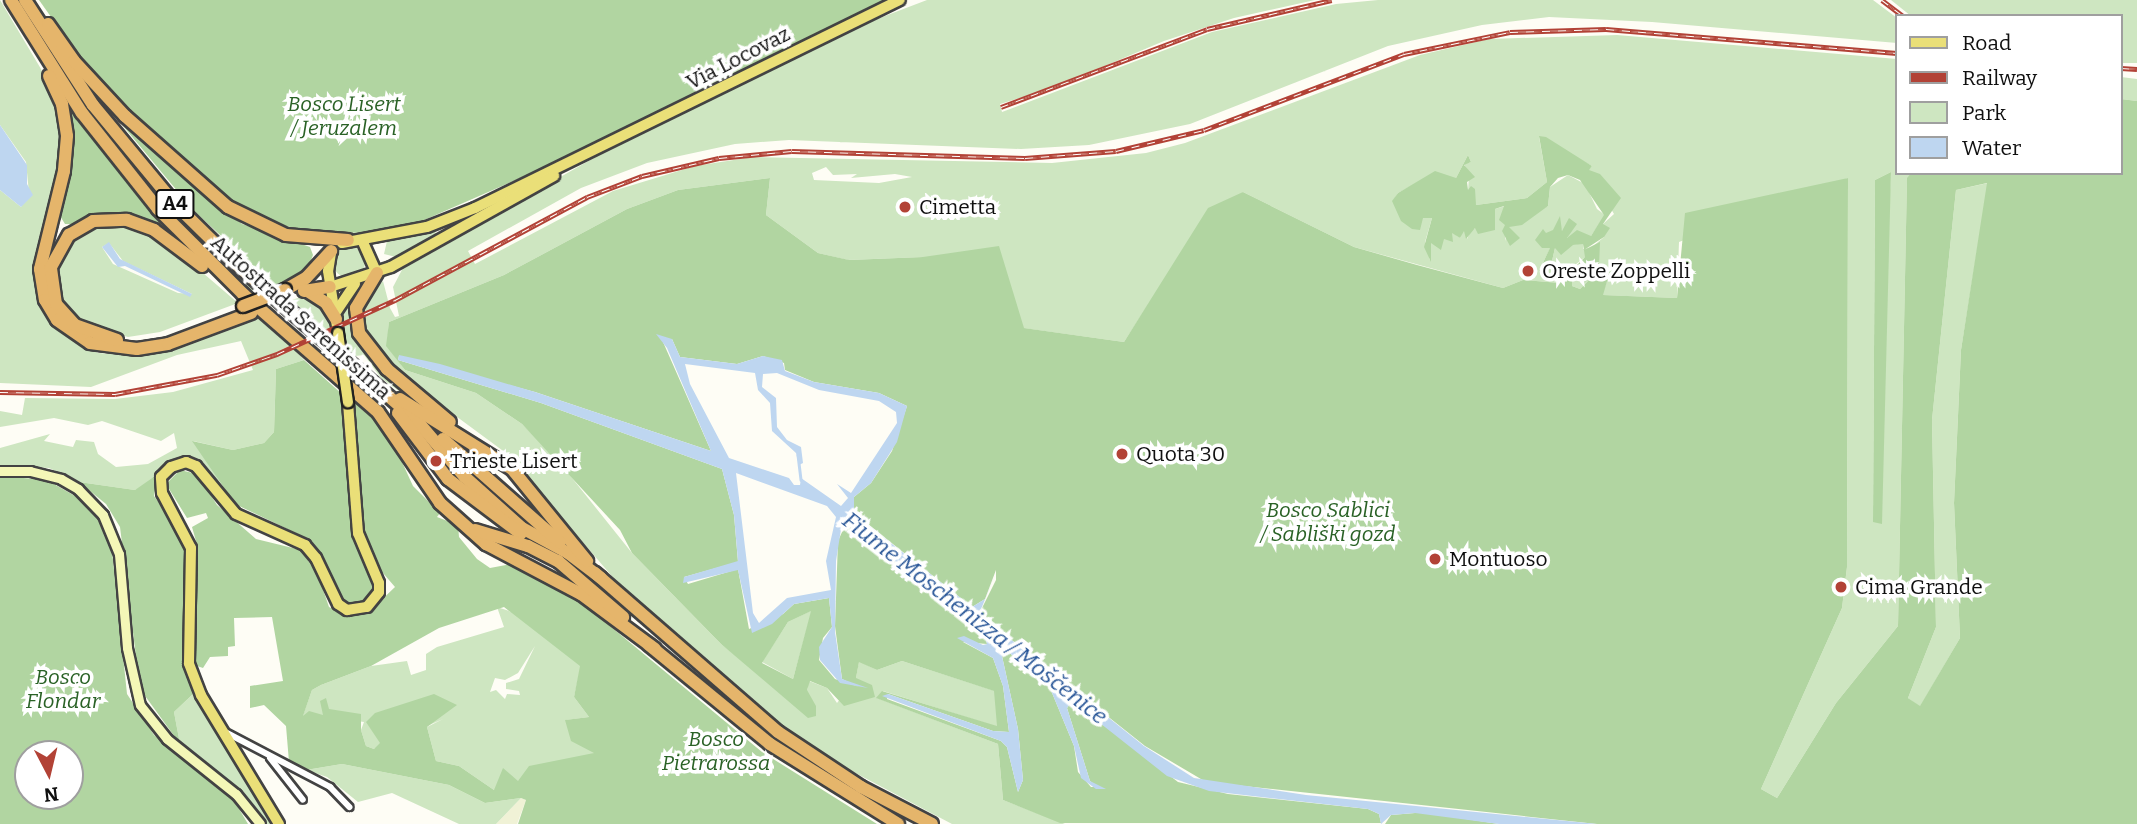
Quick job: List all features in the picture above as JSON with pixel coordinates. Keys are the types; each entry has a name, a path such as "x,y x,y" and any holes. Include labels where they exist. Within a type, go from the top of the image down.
{"highway":[{"name":"Autostrada Serenissima","path":"11,0 130,175 246,304 378,412 393,428 427,487 466,526 564,579 655,649 770,744 898,824"},
{"name":"Autostrada Serenissima","path":"24,0 93,105 175,204 362,376"},
{"path":"31,0 74,61 125,116 228,207 286,236 348,240"},
{"path":"24,22 56,88 65,122 64,171 40,269 45,300 57,320 90,343 137,349 167,344 246,304"},
{"path":"246,304 154,230 127,220 104,219 78,228 59,246 51,267 53,295 67,318 86,332 110,340 162,336 246,304 288,293 330,287"},
{"path":"288,293 331,251"},
{"path":"377,273 355,312 365,344 489,462"},
{"path":"306,290 326,303 336,319"},
{"name":"A4","path":"362,376 512,469 601,578"},
{"name":"A4","path":"362,376 489,462 522,490 601,578"},
{"name":"A4","path":"362,376 465,493 516,532 560,551 601,578"},
{"name":"A4","path":"362,376 451,445 778,732 861,787 932,824"}],"main road":[{"name":"Via Locovaz","path":"348,240 362,240 427,227 593,152 900,0"},
{"name":"Via Locovaz","path":"330,287 359,281 377,273 593,152"},
{"path":"279,824 220,729 190,663 191,548 162,493 161,477 171,467 186,462 196,466 236,514 305,545 316,558 338,604 347,610 367,607 379,592 379,583 358,533 348,402 330,287 331,251 348,240"},
{"path":"362,240 377,273"},
{"path":"336,319 340,300 359,281"},
{"path":"0,471 30,471 61,479 78,489 103,515 118,554 127,648 140,705 167,739 236,794 260,824"}],"street":[{"path":"220,729 330,787 349,807"},
{"path":"268,756 303,800"}],"green space":[{"path":"0,0 41,69 61,120 62,150 35,274 62,330 98,353 139,356 255,316 280,332 304,360 276,369 274,432 264,443 233,450 193,441 213,468 224,492 201,461 186,457 169,462 147,485 135,490 79,482 49,468 0,465 0,448 50,434 44,441 73,447 76,440 94,442 98,454 116,467 148,464 177,448 174,433 161,441 102,421 88,425 54,418 0,427 0,411 22,415 25,398 115,399 173,392 253,370 241,341 177,355 91,387 0,383 0,190 21,207 29,193 26,162 0,125"},
{"name":"Bosco Lisert / Jeruzalem","path":"39,0 885,0 552,164 422,221 368,233 314,232 266,222 221,196 172,154 80,58"},
{"path":"927,0 1315,0 1234,18 1164,41 1050,89 1000,104 1002,112 1212,32 1336,4 1378,0 1873,0 1896,17 1896,43 1652,22 1549,17 1482,25 1388,46 1190,124 1089,145 1021,149 789,140 735,144 647,163 581,188 468,251 475,264 613,191 695,166 753,157 1052,163 1146,153 1185,143 1420,55 1489,39 1617,35 1896,59 1896,175 1910,175 1907,179 1898,626 1836,703 1777,798 1761,789 1842,608 1847,567 1848,178 1679,242 1677,298 1602,295 1608,278 1599,270 1580,289 1572,286 1571,279 1578,279 1585,257 1565,273 1560,283 1523,280 1503,288 1354,247 1243,192 1155,294 1124,342 1023,328 923,257 848,260 818,253 766,215 770,178 678,190 627,209 504,275 389,322 387,346 405,370 476,393 522,424 560,463 632,553 721,644 786,695 807,690 809,681 827,688 837,703 856,678 859,661 877,670 902,661 995,691 998,727 883,691 877,698 998,744 1003,800 1065,824 952,824 810,749 623,589 518,467 521,464 384,363 361,326 362,303 383,281 390,308 395,317 399,316 393,287 404,266 599,155 843,32","holes":["1539,137 1592,166 1588,170 1614,214 1603,224 1604,237 1591,248 1583,249 1583,243 1555,248 1552,261 1539,270 1551,247 1543,230 1546,234 1561,229 1569,239 1591,236 1605,215 1597,209 1585,184 1568,175 1550,187 1548,206 1508,227 1505,241 1505,206 1495,209 1493,220 1471,230 1467,239 1464,228 1460,238 1452,232 1431,243 1430,260 1425,242 1432,218 1393,201 1398,193 1420,181 1456,178 1468,155 1471,162 1464,164 1469,175 1468,192 1476,205 1527,198 1547,182","826,167 833,175 857,174 851,178 895,174 912,177 879,183 814,180 812,173","1891,172 1873,522 1875,180"]},
{"path":"1891,0 2137,0 2137,63 2123,63 2123,14 1908,14"},
{"path":"2123,77 2137,79 2137,101 2123,99"},
{"name":"Bosco Sablici / Sabliški gozd","path":"2123,99 2137,101 2137,824 1597,824 1206,782 1145,746 979,614 996,580 996,570 985,599 972,607 854,513 854,497 871,483 892,451 907,406 879,393 814,382 785,370 784,363 763,356 737,364 680,357 672,339 663,342 711,451 535,392 399,356 398,360 541,403 722,469 734,515 738,562 684,577 688,584 738,569 749,629 783,614 794,604 829,598 832,627 823,638 819,660 835,679 859,687 842,679 835,626 838,541 847,521 985,637 987,644 963,642 993,658 1003,686 1009,732 993,731 888,694 887,699 1001,741 1007,747 1018,792 1023,780 1018,729 1002,656 1005,649 1050,688 1074,746 1078,772 1091,787 1097,787 1090,781 1067,708 1072,701 1178,782 1228,794 1368,809 1379,814 1381,823 1060,823 1003,800 998,744 876,698 882,691 997,726 994,691 902,661 877,670 859,662 856,678 872,685 875,697 844,706 827,688 810,681 807,690 816,706 816,716 808,718 721,644 632,553 620,530 522,424 476,393 405,370 386,346 389,322 504,275 627,209 678,190 770,178 766,215 818,253 849,260 923,257 999,246 1024,328 1124,342 1208,208 1243,192 1354,247 1503,288 1523,280 1560,283 1566,266 1577,265 1585,257 1583,244 1573,245 1561,255 1555,248 1552,261 1539,271 1550,248 1542,248 1535,240 1543,229 1546,233 1553,230 1560,216 1562,231 1569,218 1577,224 1567,238 1577,230 1591,236 1604,215 1580,180 1568,175 1558,178 1550,187 1548,206 1522,225 1509,227 1520,238 1510,246 1502,231 1505,225 1499,220 1504,206 1495,209 1495,230 1478,234 1475,228 1466,239 1464,231 1460,238 1452,233 1453,242 1444,239 1441,250 1431,243 1431,262 1424,247 1432,218 1423,218 1420,230 1412,229 1401,221 1392,201 1398,193 1435,171 1456,178 1468,155 1471,162 1464,165 1475,177 1467,182 1468,190 1471,186 1475,189 1476,205 1527,198 1547,182 1539,136 1546,137 1592,166 1589,170 1600,174 1621,198 1603,224 1610,228 1604,237 1584,250 1600,242 1599,267 1584,283 1572,279 1572,286 1580,289 1599,270 1608,278 1603,295 1677,298 1685,213 1848,178 1847,567 1842,608 1761,789 1777,798 1836,703 1898,626 1907,178 1909,175 2123,175","holes":["1987,183 1961,350 1954,503 1960,638 1920,706 1908,698 1936,627 1932,420 1956,190","811,611 793,679 762,663 788,622"]},
{"path":"108,108 177,172 242,224 310,247 313,255 306,273 278,287 267,278 194,211"},
{"path":"72,112 173,236 156,226 65,224 57,211"},
{"path":"1891,172 1882,524 1873,522 1875,180"},
{"path":"149,180 262,293 256,296 206,250 151,190"},
{"path":"1988,183 1961,350 1954,503 1960,638 1920,707 1908,698 1936,627 1932,420 1956,190"},
{"path":"110,223 143,229 175,249 238,303 160,332 128,337 82,324 58,297 55,277 61,253 87,228","holes":["109,243 123,261 192,294 178,293 113,264 102,247"]},
{"path":"434,229 437,236 396,257 384,254 387,241"},
{"path":"349,246 360,251 365,262 360,273 349,278 338,273 333,262 338,251"},
{"path":"368,281 350,312 354,333 379,367 440,421 381,378 364,355 355,356 346,347 340,312"},
{"path":"304,296 321,303 331,319 333,340 292,300"},
{"path":"304,360 343,395 352,532 373,588 368,599 357,604 343,602 318,550 304,537 235,504 192,441 233,450 264,443 274,432 276,369"},
{"name":"Bosco Pietrarossa","path":"353,398 390,436 413,486 440,513 437,517 458,525 459,537 477,559 490,568 511,564 581,602 762,752 877,824 518,824 526,800 521,798 485,803 449,785 342,764 306,770 289,762 286,726 264,705 250,708 250,686 283,681 272,617 234,618 235,646 228,647 228,656 210,657 203,668 194,665 191,624 198,548 192,527 208,518 206,513 187,518 166,484 180,470 197,474 217,505 256,539 301,550 318,575 329,607 345,615 368,613 395,587 377,566 365,535","holes":["504,607 580,666 574,697 589,717 565,720 571,741 594,753 529,766 518,781 503,768 494,790 459,766 436,761 427,727 457,705 434,694 375,713 366,722 380,743 374,749 366,746 361,730 361,714 329,709 326,698 320,701 323,715 309,711 303,716 312,690 321,685 371,666 439,628"]},
{"path":"158,474 154,496 179,529 186,553 182,655 193,694 174,712 180,744 140,689 120,527 106,504 79,482 135,490"},
{"name":"Bosco Flondar","path":"0,476 47,480 75,496 98,517 112,550 127,694 154,735 235,802 248,824 0,824"},
{"path":"497,607 512,612 581,666 574,697 589,717 566,720 595,753 494,790 459,766 436,761 427,727 443,719 374,749 366,746 361,730 364,722 323,716 302,718 312,690 321,685 371,666 407,661 411,675 426,670 426,654 437,647 504,627","holes":["535,646 519,679 506,683 506,689 519,691 520,695 507,694 505,699 496,690 490,692 495,678 505,680 518,673"]},
{"path":"812,610 793,679 762,662 788,622"},
{"path":"193,694 273,824 266,824 243,792 180,744 174,712"},
{"path":"342,764 449,785 485,803 521,798 496,824 459,824 392,793 358,802 327,777 306,770"},
{"path":"521,798 526,800 517,824 496,824"},
{"path":"1415,813 1499,824 1385,824 1391,815"}],"water":[{"path":"0,125 27,165 27,184 33,195 21,207 0,190"},
{"path":"109,242 120,259 192,294 190,297 125,266 118,267 102,247"},
{"name":"Fiume Moschenizza / Moščenice","path":"656,334 672,339 680,357 737,364 763,356 782,360 785,371 814,382 879,393 907,406 897,442 871,483 854,497 854,514 972,607 985,599 998,568 979,614 1144,746 1194,778 1306,795 1597,824 1499,824 1415,813 1391,815 1381,824 1379,814 1368,809 1209,791 1167,776 1072,701 1067,708 1090,781 1106,789 1096,789 1081,778 1074,746 1050,688 1005,649 1002,656 1018,729 1023,780 1018,792 1007,747 1001,741 882,696 888,694 993,731 1009,732 1003,686 993,658 957,638 964,636 983,645 987,644 985,637 847,521 842,523 836,561 835,632 842,679 868,688 840,683 820,660 819,647 832,627 829,598 794,604 772,624 752,633 738,570 683,583 684,577 738,561 734,515 722,469 541,403 398,360 399,355 440,364 535,392 711,451 667,348","holes":["685,364 755,373 758,390 770,403 772,431 796,453 799,465 803,463 801,447 787,440 777,427 776,398 762,387 763,374 777,373 819,390 879,401 896,412 897,423 851,493 837,484 848,498 841,506 801,478 800,485 794,485 789,478 729,458 690,384","736,473 827,506 836,517 826,561 831,590 787,598 759,623 753,613"]}],"waterway":[{"path":"798,455 801,480"}],"railway":[{"path":"1001,107 1207,29 1332,0"},
{"path":"1882,0 1900,14"},
{"path":"0,392 115,394 217,375 277,354 395,300 587,197 642,176 719,158 792,151 1025,158 1116,151 1204,130 1404,54 1510,32 1606,29 1896,53"},
{"path":"2123,68 2137,69"}],"place":[{"name":"Cimetta","path":"905,207"},
{"name":"Oreste Zoppelli","path":"1528,271"},
{"name":"Quota 30","path":"1122,454"},
{"name":"Trieste Lisert","path":"436,461"},
{"name":"Montuoso","path":"1435,559"},
{"name":"Cima Grande","path":"1841,587"}]}
